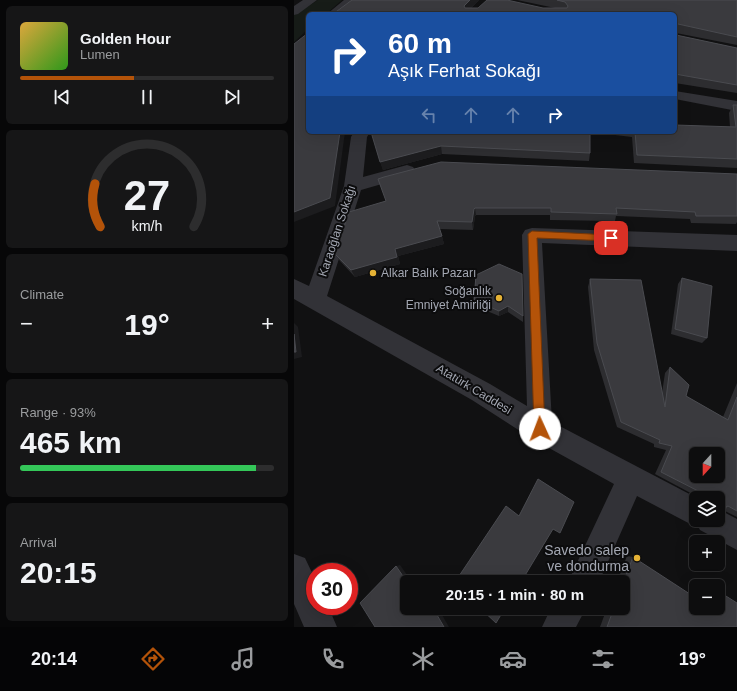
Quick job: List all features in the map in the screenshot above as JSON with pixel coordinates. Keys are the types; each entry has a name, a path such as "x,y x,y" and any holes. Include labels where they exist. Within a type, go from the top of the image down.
{"street":[{"path":"294,11 311,0"},
{"path":"336,12 351,0"},
{"path":"677,95 737,106"},
{"name":"Karaoğlan Sokağı","path":"304,293 353,186 361,135"},
{"path":"353,186 420,168"},
{"path":"540,429 532,234 737,243"},
{"name":"Atatürk Caddesi","path":"304,293 481,392 540,429 689,509"},
{"path":"586,575 631,478"},
{"path":"723,527 737,535"},
{"path":"296,581 321,627"},
{"path":"558,627 566,615"}],"shaded area":[{"path":"318,0 342,0 328,12 306,12 306,31 294,42 294,15"}],"building":[{"path":"352,0 470,0 464,6 465,8 478,8 487,0 507,0 543,8 567,8 568,6 565,2 557,0 737,0 737,37 677,25 677,12 336,12"},
{"path":"306,35 306,134 340,134 330,198 294,212 294,44"},
{"path":"677,35 737,48 737,85 677,74"},
{"path":"733,105 737,105 737,159 637,155 635,134 677,134 677,125 736,127"},
{"path":"372,134 590,134 590,153 441,146 380,162"},
{"path":"441,162 737,174 737,216 696,216 695,212 616,208 617,214 551,212 551,208 475,208 472,222 437,221 442,236 395,249 397,257 351,270 335,254 349,212 386,201 378,179"},
{"name":"Soğanlık Emniyet Amirliği","path":"499,264 522,274 523,316 508,306 499,311 474,300 476,275"},
{"path":"682,278 712,286 707,338 675,329"},
{"path":"590,279 641,280 665,407 670,367 689,385 686,396 728,420 737,397 737,511 728,506 726,507 725,512 725,491 698,491 661,472 672,446 659,443 660,440 621,422 597,343"},
{"path":"294,334 296,352 294,352"},
{"path":"538,479 574,502 560,533 553,529 525,575 460,575 506,506 519,516"},
{"path":"633,557 689,593 689,615 725,615 725,595 737,603 737,627 607,627 611,615 630,615 630,575 626,575"},
{"path":"396,566 402,575 400,575 400,615 437,615 444,627 375,627 360,603"},
{"path":"487,615 501,615 496,623"}],"place":[{"name":"Alkar Balık Pazarı","path":"373,273"},
{"name":"Soğanlık Emniyet Amirliği","path":"499,298"},
{"name":"Savedo salep ve dondurma","path":"637,558"}],"route":[{"path":"540,429 532,234 611,238"}]}
